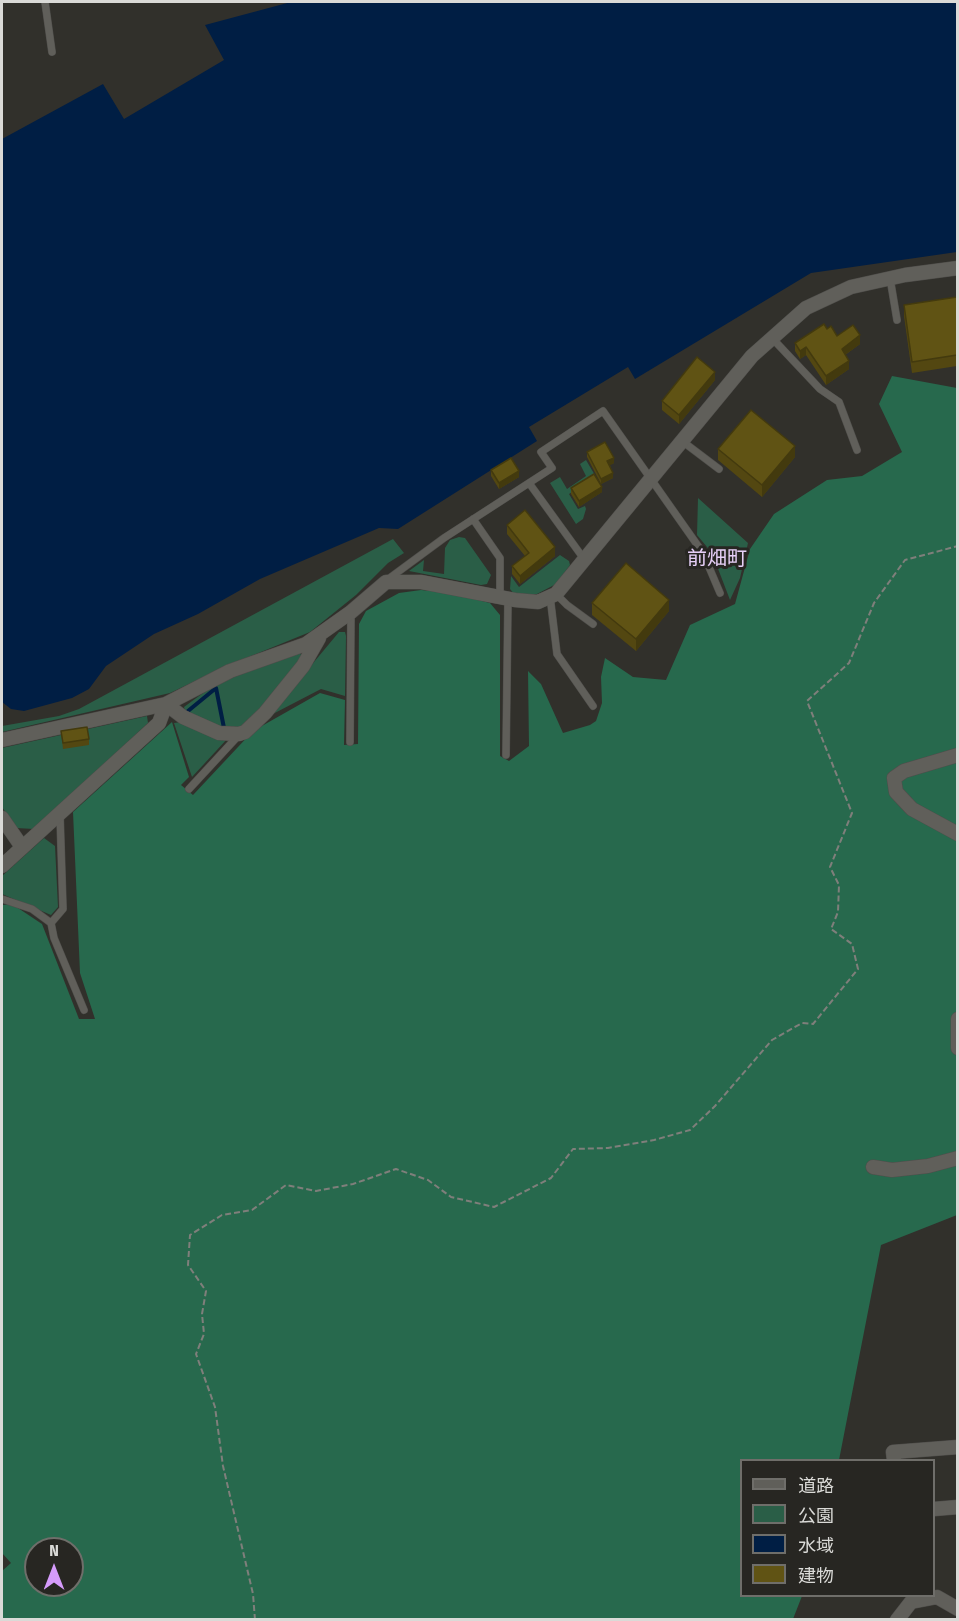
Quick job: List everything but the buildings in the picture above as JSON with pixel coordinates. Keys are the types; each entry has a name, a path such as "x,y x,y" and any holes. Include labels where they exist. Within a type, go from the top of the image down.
{"street":[{"path":"2,740 166,704 230,671 306,644 351,612 386,582 421,582 538,602 553,595 752,356 806,308 851,287 890,278 957,268"},
{"path":"166,704 183,717 219,733 245,732 272,705 303,666 321,633"},
{"path":"2,866 159,723 166,704"},
{"path":"957,755 904,771 894,778 896,792 912,809 957,834"},
{"path":"2,818 22,847"},
{"path":"957,1019 957,1048"},
{"path":"873,1167 892,1170 928,1166 957,1158"},
{"path":"894,1459 893,1452 957,1447"},
{"path":"935,1509 957,1507"},
{"path":"897,1620 911,1602 937,1597 957,1609"}],"lane":[{"path":"45,2 52,52"},
{"path":"890,278 897,320"},
{"path":"771,337 820,389 839,402 857,450"},
{"path":"386,582 473,519 552,468 540,452 603,411 703,553 720,593"},
{"path":"682,441 719,469"},
{"path":"529,483 584,559"},
{"path":"473,519 500,558 504,598 506,755"},
{"path":"553,595 593,624"},
{"path":"553,595 557,654 593,706"},
{"path":"350,742 351,612"},
{"path":"189,789 239,734"},
{"path":"51,923 63,909 60,812"},
{"path":"2,899 32,909 51,923 54,938 84,1010"}],"path":[{"path":"255,1620 253,1594 223,1466 215,1407 196,1354 204,1334 202,1314 206,1291 188,1265 190,1236 222,1215 252,1210 285,1185 316,1191 353,1184 396,1169 428,1180 451,1197 494,1207 551,1178 573,1149 608,1148 654,1140 690,1130 715,1106 772,1040 802,1023 813,1024 858,969 852,944 831,929 838,912 839,885 830,867 852,813 807,701 849,663 874,603 905,560 957,546"}],"green space":[{"path":"892,376 957,388 957,1215 881,1245 839,1459 740,1459 740,1597 802,1597 793,1619 2,1619 2,1571 11,1563 2,1553 2,905 12,904 42,924 79,1019 95,1019 80,973 73,812 172,722 189,777 181,785 193,795 253,731 320,693 345,700 344,745 358,744 359,624 366,611 399,593 421,590 451,593 490,603 500,615 500,756 509,761 529,746 528,671 541,684 563,733 590,725 596,721 602,703 601,677 605,658 633,677 666,680 690,625 735,604 750,549 774,514 827,480 862,476 902,452 879,404"},
{"path":"586,460 596,477 569,494 578,509 585,506 586,509 583,519 576,524 550,483 560,477 567,489 586,476 580,464"},
{"path":"698,498 748,543 740,578 730,600 712,553 697,535"},
{"path":"465,538 491,575 487,584 481,585 409,571 424,560 423,571 444,574 445,548 450,540"},
{"path":"393,539 404,553 388,563 356,595 310,632 229,665 170,693 2,732 2,726 59,716 79,709"},
{"path":"560,555 569,561 570,565 556,584 537,594 514,594 510,589 511,576 519,587"},
{"path":"339,632 345,632 346,636 345,696 321,689 269,716"},
{"path":"296,652 302,655 302,663 257,717 233,731 186,715 184,707 214,685"},
{"path":"147,716 148,723 34,829 16,828 2,807 2,748"},
{"path":"182,722 228,738 192,777 174,723"},
{"path":"44,838 55,846 58,907 51,915 2,894 2,876"}],"water":[{"path":"291,2 957,2 957,252 811,273 635,379 628,367 529,427 537,441 398,529 379,528 260,579 198,614 154,634 106,666 89,689 72,698 24,711 11,709 2,702 2,139 103,84 124,119 224,60 205,25"}],"waterway":[{"path":"188,711 216,688 224,728"}],"district":[{"name":"前畑町","path":"717,559"}]}
